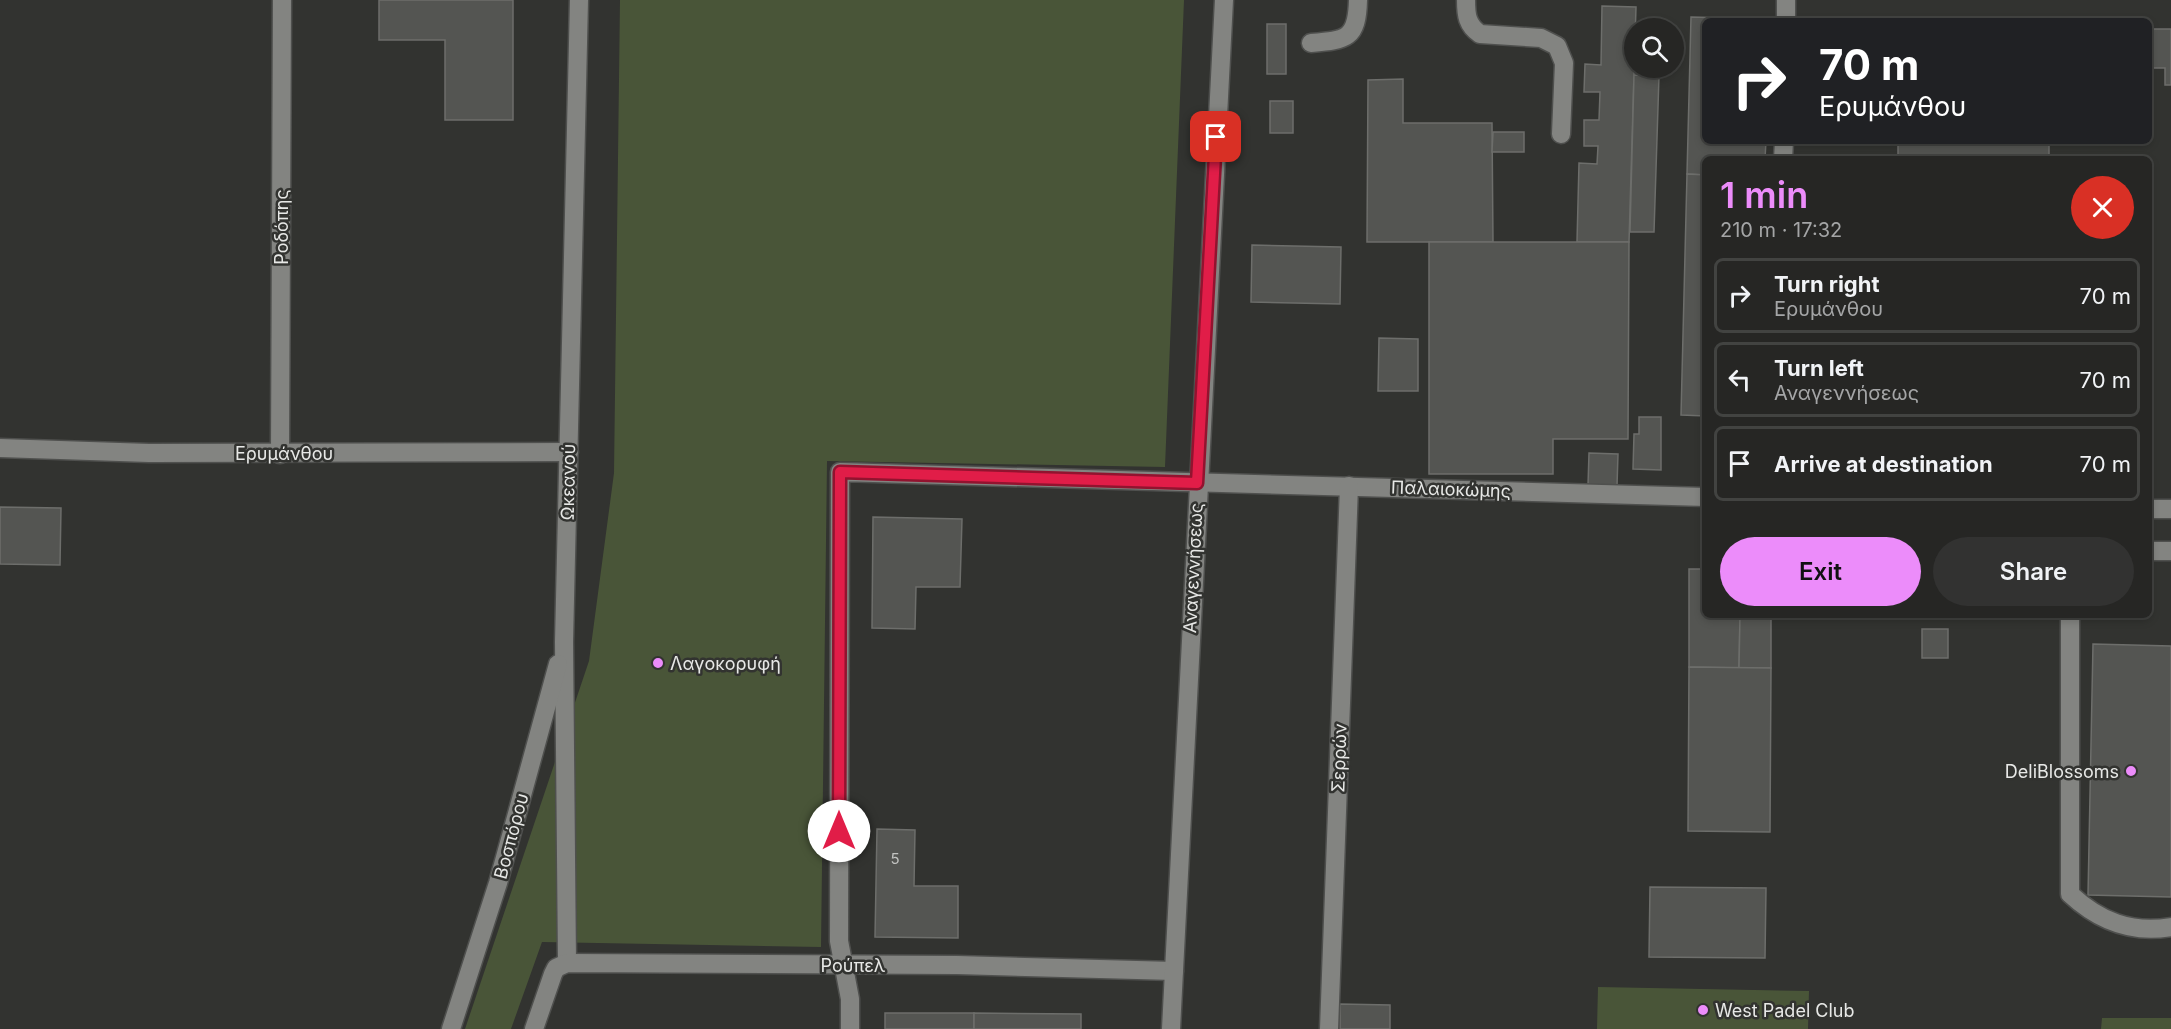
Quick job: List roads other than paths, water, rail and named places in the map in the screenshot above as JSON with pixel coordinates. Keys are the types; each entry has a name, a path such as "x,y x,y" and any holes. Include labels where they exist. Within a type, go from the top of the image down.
{"street":[{"name":"Ροδόπης","path":"280,454 282,0"},
{"name":"Ωκεανού","path":"567,963 564,642 579,0"},
{"name":"Αναγεννήσεως","path":"1171,1029 1197,483 1224,0"},
{"path":"1311,43 1335,41 1351,33 1356,26 1358,0"},
{"path":"1466,0 1467,20 1480,34 1541,38 1557,46 1564,63 1561,134"},
{"path":"1786,0 1786,18"},
{"name":"Ερυμάνθου","path":"0,448 149,453 280,454 568,452"},
{"path":"850,1029 848,988 839,941 840,472 1197,483"},
{"name":"Παλαιοκώμης","path":"1197,483 1702,497"},
{"name":"Σερρών","path":"1329,1029 1349,486"},
{"path":"2152,509 2171,509"},
{"path":"2152,550 2171,551"},
{"path":"2070,618 2070,894 2092,912 2118,925 2137,929 2171,927"},
{"name":"Βοσπόρου","path":"451,1029 498,883 564,642"},
{"path":"534,1029 556,968 567,963"},
{"name":"Ρούπελ","path":"567,963 957,964 1174,971"}],"place":[{"name":"Λαγοκορυφή","path":"658,663"},
{"name":"DeliBlossoms","path":"2131,771"},
{"name":"West Padel Club","path":"1703,1010"}]}
